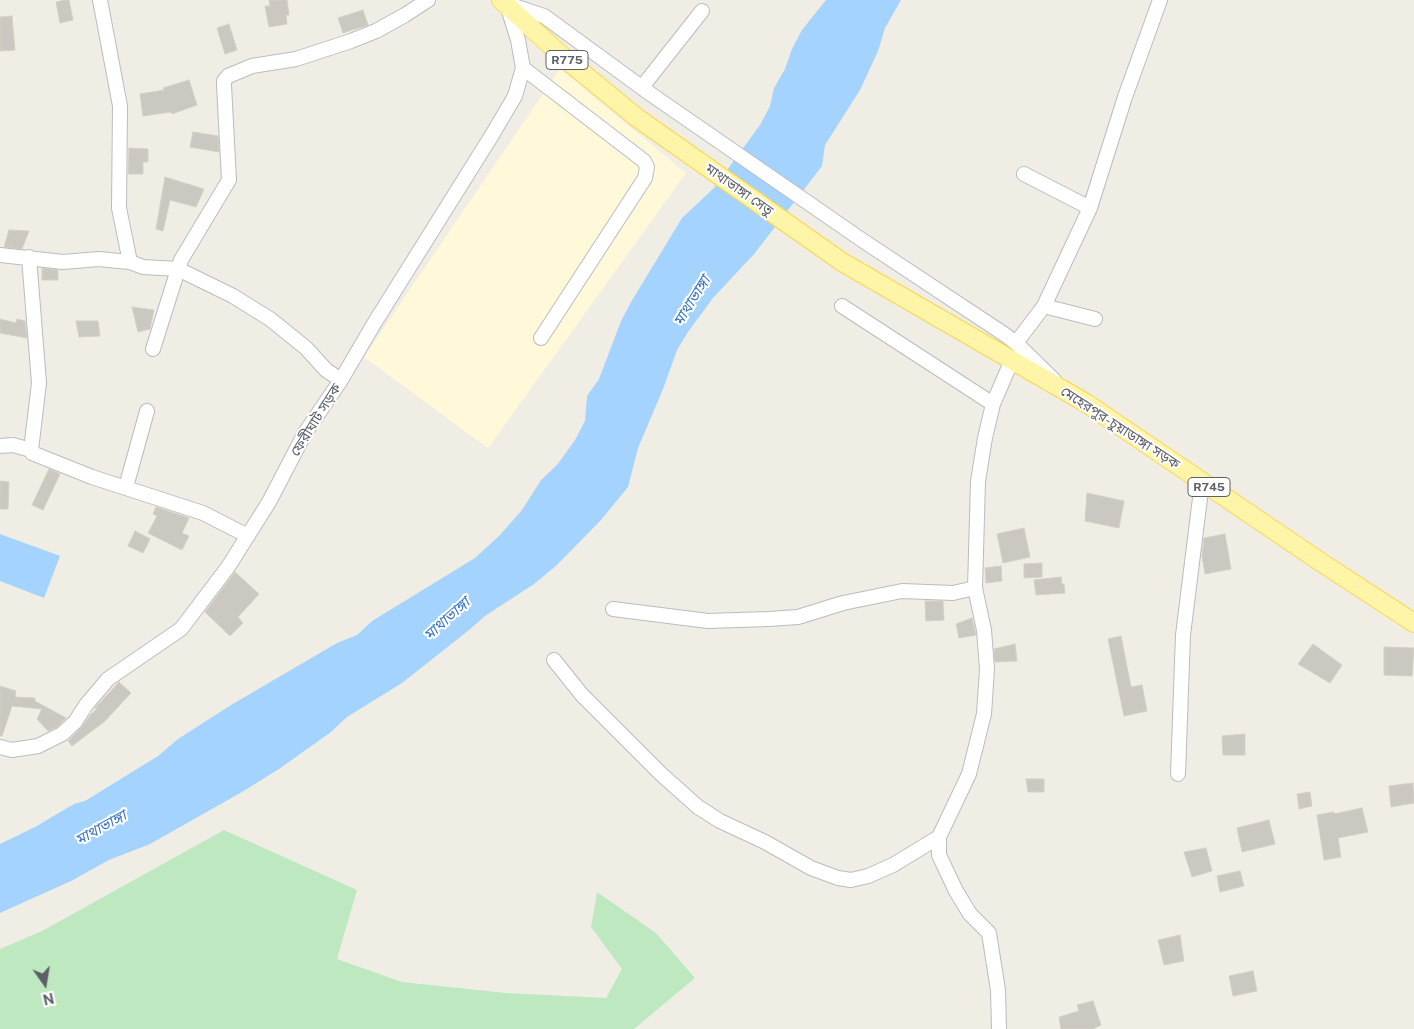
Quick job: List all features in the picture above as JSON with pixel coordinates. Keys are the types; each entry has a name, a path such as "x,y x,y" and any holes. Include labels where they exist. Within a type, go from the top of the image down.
{"main road":[{"name":"মাথাভাঙ্গা সেতু","path":"506,1 562,56 636,117 842,262"},
{"name":"মেহেরপুর-চুয়াডাঙ্গা সড়ক","path":"842,262 1014,352 1068,393 1414,623"}],"street":[{"path":"100,0 120,106 120,208 130,262"},
{"path":"153,349 182,260 229,180 224,81 228,76 252,66 296,59 351,41 376,31 428,0"},
{"path":"999,1029 998,990 988,933 970,914 956,891 939,855 939,837 969,774 984,714 987,670 975,588 978,480 993,404 1014,352 1044,306 1090,208 1125,97 1160,0"},
{"path":"506,1 544,16 647,91 862,240 1014,352"},
{"name":"ফেরীঘাট সড়ক","path":"0,747 12,750 38,746 62,734 76,722 86,705 108,679 181,629 228,567 269,502 305,433 341,380 374,322 492,135 514,96 523,68 518,40 506,1"},
{"path":"647,91 702,11"},
{"path":"523,68 644,161 646,167 645,178 541,338"},
{"path":"1024,174 1090,208"},
{"path":"0,255 30,257 44,261 99,260 130,262 143,267 178,270 233,296 270,318 306,348 326,370 341,380"},
{"path":"30,257 39,383 31,450"},
{"path":"842,306 993,404"},
{"path":"1044,306 1095,319"},
{"path":"126,488 147,411"},
{"path":"0,446 13,445 31,450 32,453 92,477 203,513 248,536"},
{"path":"1178,774 1183,635 1202,482"},
{"path":"613,609 708,621 769,619 798,617 843,603 902,591 953,593 975,588"},
{"path":"554,660 582,695 661,774 698,806 720,821 765,842 811,868 838,878 852,880 868,876 893,865 939,837"}],"shaded area":[{"path":"560,69 686,173 488,448 364,357"}],"green space":[{"path":"224,830 357,890 337,959 402,982 506,993 606,998 622,969 591,927 597,892 656,933 695,978 634,1029 0,1029 0,949 42,931"}],"water":[{"name":"মাথাভাঙ্গা","path":"826,0 901,0 885,28 878,51 860,90 825,145 822,166 755,253 713,298 677,350 638,448 628,487 601,520 557,565 534,584 485,616 402,683 347,717 331,732 279,769 150,844 109,860 71,881 0,913 0,844 35,827 74,804 85,801 158,756 178,739 231,705 337,643 357,635 372,621 475,558 500,535 522,510 541,480 557,465 575,440 585,421 587,396 599,379 621,321 631,302 682,218 714,188 760,125 770,106 774,88 785,69 792,49 802,30"},
{"path":"0,534 60,556 44,598 0,581"}],"building":[{"path":"69,0 73,20 60,23 56,2"},
{"path":"269,0 287,0 289,15 286,15 287,24 269,27 265,6 270,6"},
{"path":"363,10 368,25 343,33 338,18"},
{"path":"12,16 15,50 0,51 0,17"},
{"path":"229,24 237,50 225,54 217,28"},
{"path":"189,80 197,105 172,114 171,112 143,116 140,94 164,90 163,88"},
{"path":"193,132 218,136 219,152 190,147"},
{"path":"129,148 148,149 148,162 143,162 143,174 128,174"},
{"path":"165,177 204,189 196,207 170,200 163,231 156,229"},
{"path":"9,230 29,231 22,249 4,247"},
{"path":"42,268 58,270 58,280 42,280"},
{"path":"132,307 154,310 150,329 138,332"},
{"path":"0,319 16,323 17,319 25,321 27,338 0,333"},
{"path":"76,321 98,321 100,336 79,337"},
{"path":"49,469 60,474 43,510 32,505"},
{"path":"0,481 9,482 8,509 0,509"},
{"path":"1087,493 1124,501 1119,528 1085,521"},
{"path":"156,507 189,518 182,533 189,536 182,550 148,533 157,516 153,514"},
{"path":"1024,528 1030,557 1003,563 997,534"},
{"path":"135,531 150,539 143,553 128,546"},
{"path":"1225,534 1231,569 1205,574 1202,556 1204,538"},
{"path":"1042,563 1042,577 1024,578 1024,564"},
{"path":"1001,566 1002,581 986,583 985,568"},
{"path":"235,572 259,594 238,617 243,623 230,636 205,612"},
{"path":"1061,577 1065,593 1036,595 1034,580"},
{"path":"925,601 943,601 944,620 926,621"},
{"path":"972,618 976,635 959,638 956,624"},
{"path":"1121,636 1131,687 1142,685 1147,711 1124,716 1108,639"},
{"path":"1015,644 1017,661 995,662 994,649"},
{"path":"1313,644 1342,665 1330,683 1298,664"},
{"path":"1384,647 1414,648 1412,676 1384,675"},
{"path":"119,682 131,693 105,721 72,746 68,741"},
{"path":"0,686 16,691 15,697 35,698 35,701 66,718 57,727 48,731 37,719 42,709 12,706 2,736 0,736"},
{"path":"1245,734 1245,755 1223,755 1222,736"},
{"path":"1026,779 1044,779 1044,792 1028,792"},
{"path":"1413,783 1414,803 1391,807 1389,786"},
{"path":"1310,792 1312,806 1299,809 1297,794"},
{"path":"1362,808 1368,832 1338,838 1341,857 1324,860 1317,815 1334,812 1334,814"},
{"path":"1269,820 1275,844 1242,852 1237,828"},
{"path":"1206,848 1212,871 1192,877 1184,852"},
{"path":"1240,871 1244,886 1220,892 1217,876"},
{"path":"1180,935 1184,961 1164,965 1158,940"},
{"path":"1253,971 1257,991 1233,996 1229,976"},
{"path":"1093,1001 1101,1025 1093,1029 1061,1029 1059,1017 1079,1011 1077,1005"}]}
